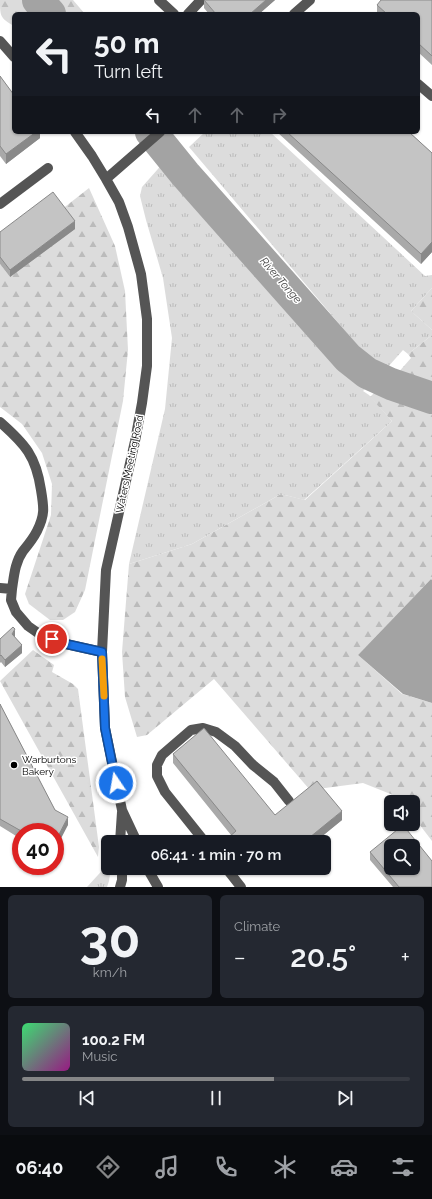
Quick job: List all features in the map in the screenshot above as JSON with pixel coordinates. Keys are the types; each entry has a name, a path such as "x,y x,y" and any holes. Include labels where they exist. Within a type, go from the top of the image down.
{"street":[{"path":"159,0 172,12"},
{"path":"190,12 201,0"},
{"path":"296,12 310,0"},
{"path":"0,41 12,55"},
{"path":"420,86 432,96"},
{"name":"Waters Meeting Road","path":"76,134 92,156 119,202 128,227 141,274 147,319 147,366 142,402 135,441 106,570 102,652 105,728 122,810 134,835"},
{"path":"106,179 158,134"},
{"path":"1,202 48,168"},
{"path":"0,422 22,442 34,462 38,473 44,508 42,520 37,532 22,552 16,564 11,600 16,612 28,626 38,634 66,644 102,652"},
{"path":"0,588 12,589"},
{"path":"199,835 165,792 157,776 157,765 162,755 191,730 203,728 216,732 235,746 253,765 274,782 289,801"},
{"name":"Waters Meeting Road","path":"120,835 122,810"},
{"path":"120,887 122,875"},
{"path":"151,875 158,887"},
{"path":"232,875 241,887"}],"green space":[{"path":"0,0 73,0 83,12 12,12 12,25 3,18 0,10"},
{"path":"203,134 272,134 425,276 432,275 432,288 411,311 432,330 432,335 408,354 403,350 387,368 363,352 189,147"},
{"path":"165,161 248,264 337,361 368,386 363,391 369,395 392,421 304,500 281,494 192,544 129,564 165,409 172,338 163,278 140,196 142,187"},
{"path":"89,188 115,246 125,291 128,350 123,401 85,590 75,612 63,620 50,620 29,604 25,594 51,515 52,484 42,453 22,424 0,407 0,264 10,277 61,210"},
{"path":"432,288 432,330 411,311"},
{"path":"432,335 432,385 397,374 411,358 408,354"},
{"path":"377,390 432,409 432,580 431,579 358,655 402,694 432,703 432,841 420,825 420,795 393,795 363,783 310,790 214,679 147,735 137,737 125,697 122,652 129,564 192,544 281,494 305,500 392,421 370,397"},
{"path":"33,650 54,665 52,672 73,684 78,689 99,847 98,857 0,681"},
{"path":"101,872 101,875 110,875 107,887 87,887"}],"shaded area":[{"path":"431,579 432,703 403,694 358,655"}],"building":[{"path":"204,0 266,0 252,12 214,12"},
{"path":"381,0 432,0 432,56 420,45 420,12 385,12 377,5"},
{"path":"0,76 12,92 12,134 33,134 6,154 0,146"},
{"path":"289,134 411,134 432,153 432,242 421,254"},
{"path":"53,192 75,221 10,270 0,257 0,232"},
{"path":"13,627 15,629 12,634 22,645 5,660 1,655 0,656 0,639"},
{"name":"Warburtons Bakery","path":"0,704 55,810 68,817 64,825 64,823 12,823 12,826 0,819"},
{"path":"204,728 275,815 317,781 342,811 313,835 231,835 236,831 173,754"},
{"path":"396,831 408,831 414,839 386,839"},
{"path":"384,841 384,869 370,852"},
{"path":"420,846 432,861 432,887 399,887 389,875 420,875"}],"waterway":[{"name":"River Tonge","path":"38,0 48,12"},
{"name":"River Tonge","path":"153,134 185,174 348,358 367,373 391,384 432,398"}],"slow traffic":[{"path":"102,659 104,696"}],"place":[{"name":"Warburtons Bakery","path":"14,765"}],"route":[{"path":"52,639 66,644 102,652 105,728 116,783"}]}
